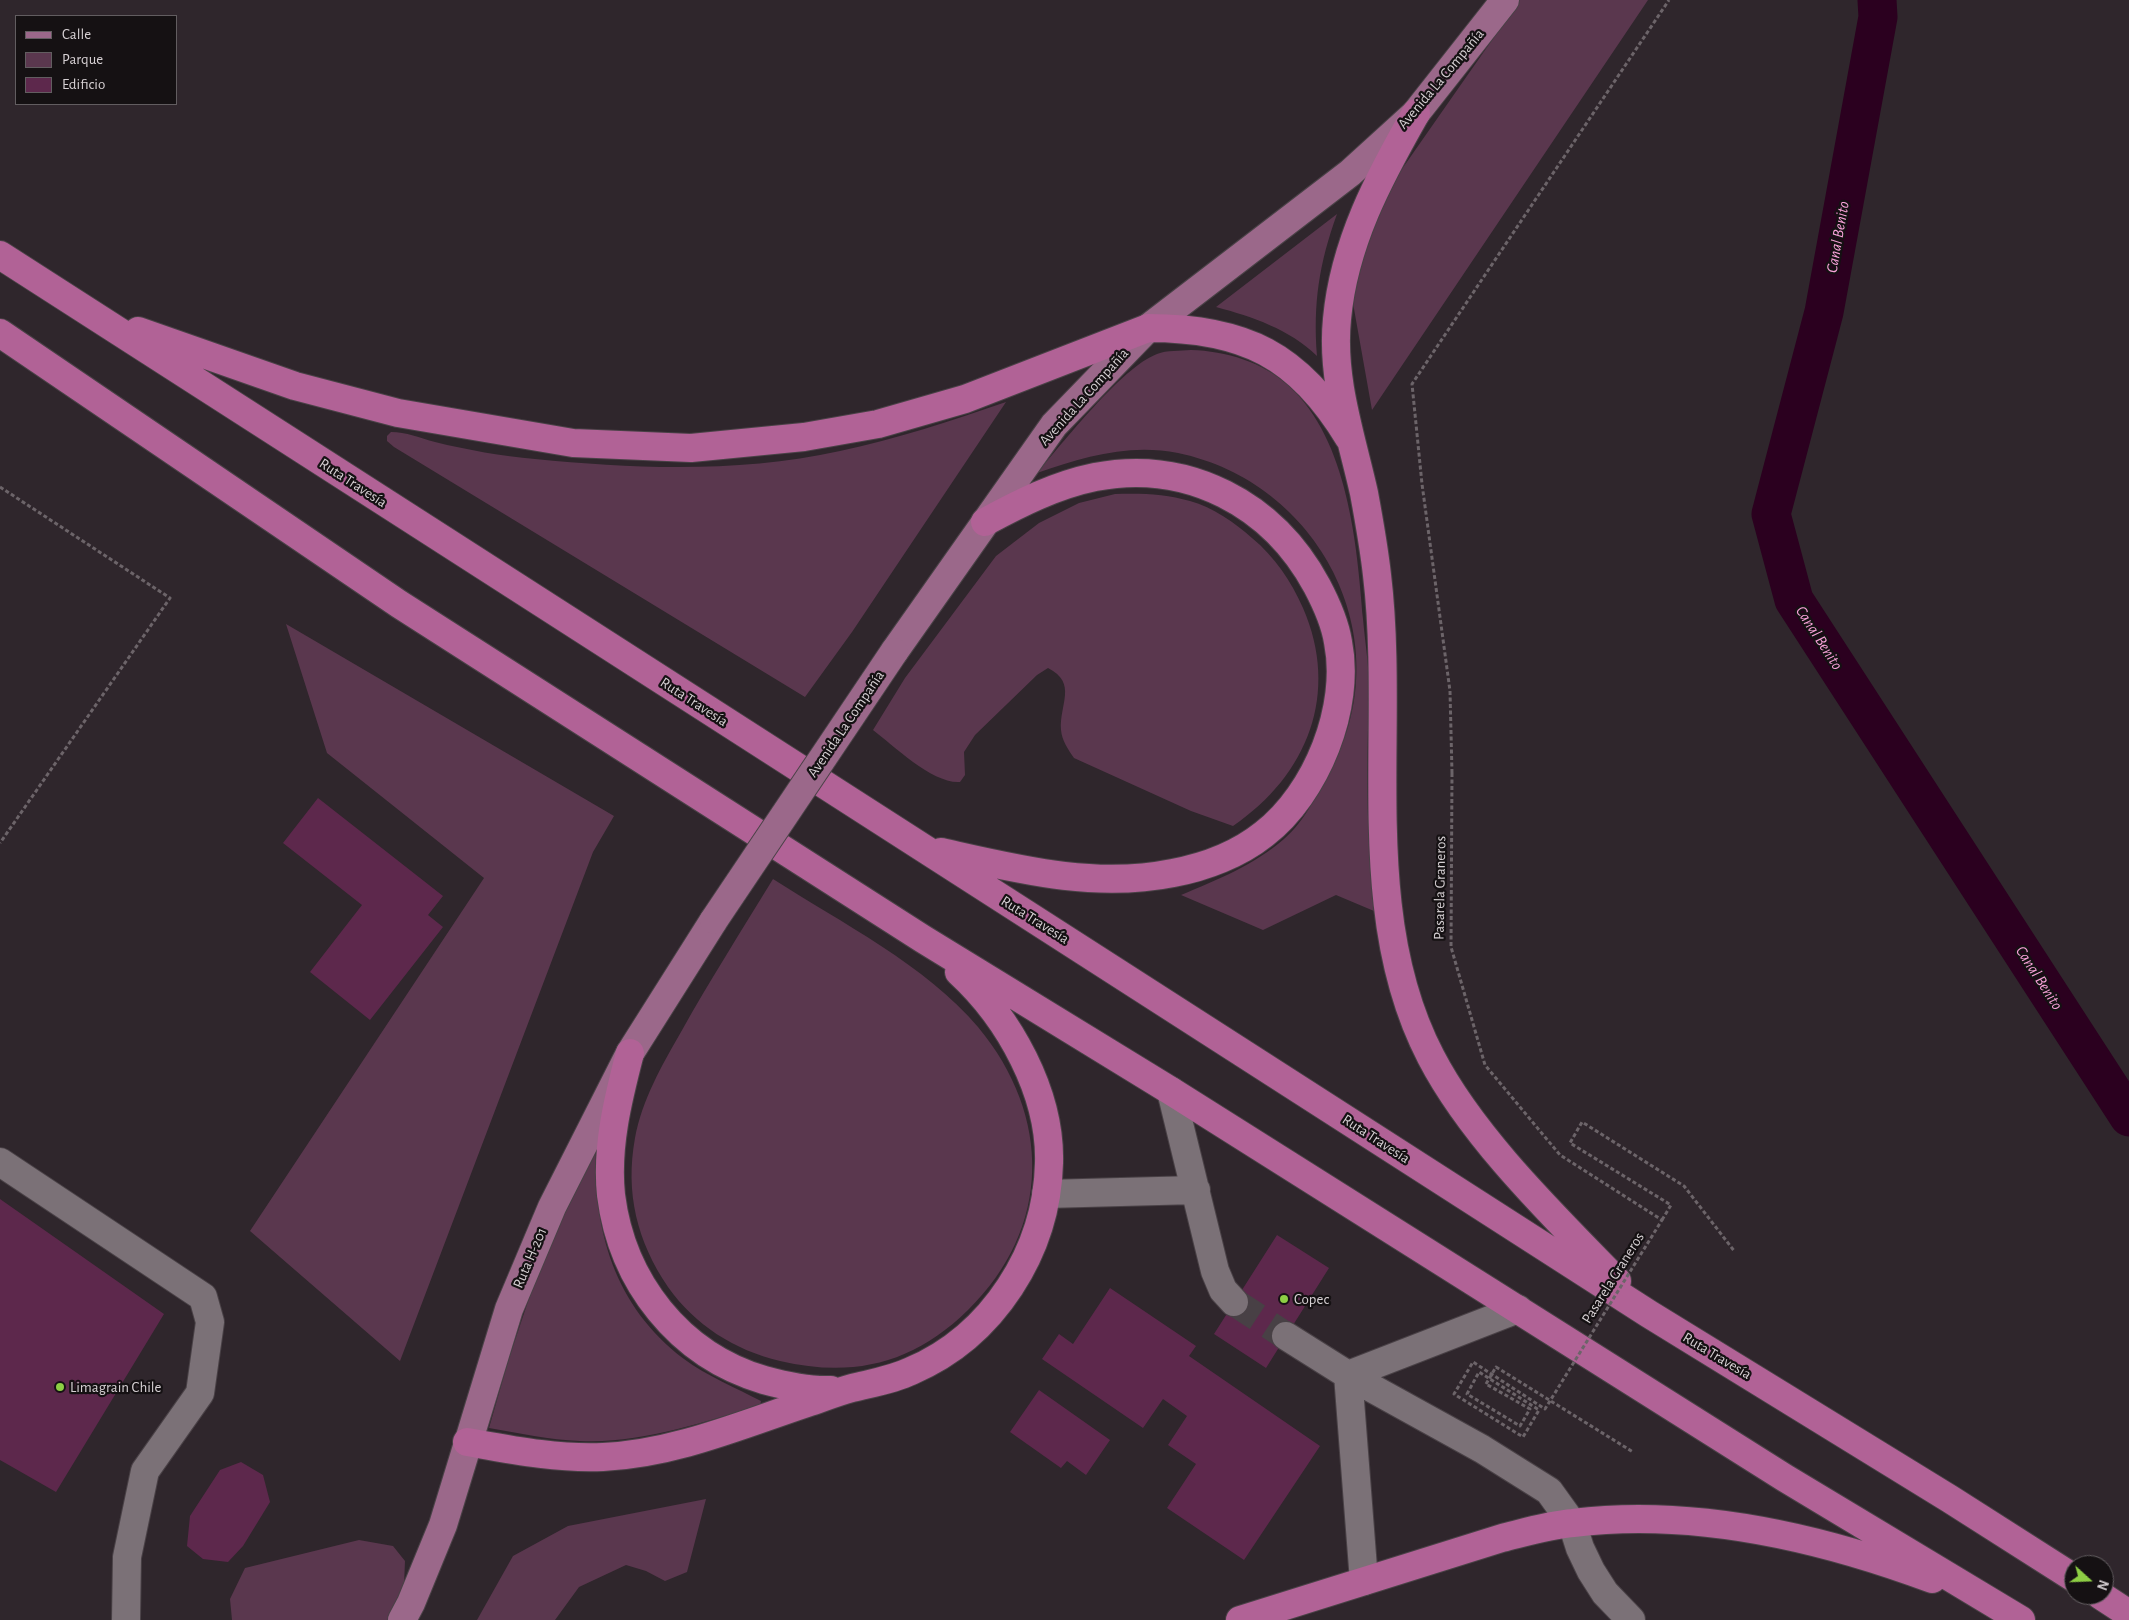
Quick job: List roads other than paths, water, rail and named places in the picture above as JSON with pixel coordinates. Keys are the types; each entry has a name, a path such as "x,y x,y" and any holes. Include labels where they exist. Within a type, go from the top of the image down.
{"highway":[{"path":"1416,113 1374,190 1348,258 1340,290 1335,348 1340,394 1363,492 1380,601 1384,653 1383,795 1388,902 1400,969 1409,1004 1431,1057 1466,1111 1540,1201 1650,1314"},
{"name":"Ruta Travesía","path":"0,255 1650,1314 2064,1572"},
{"path":"93,315 295,386 350,402 449,424 532,438 573,444 659,448 731,446 804,438 878,424 965,399 1148,328 1205,331 1229,336 1270,354 1309,384 1333,412 1349,438"},
{"path":"0,333 408,609 923,939 1171,1091 1785,1478 2021,1620"},
{"path":"920,847 1019,870 1088,878 1145,877 1198,866 1242,848 1264,834 1280,820 1294,802 1323,754 1332,731 1338,706 1341,684 1338,640 1322,595 1283,536 1247,507 1228,496 1188,479 1167,475 1119,474 1072,482 1045,492 985,522"},
{"path":"467,1442 509,1450 572,1457 629,1455 706,1437 850,1389 890,1379 931,1362 963,1339 979,1324 1017,1277 1035,1239 1046,1194 1049,1157 1047,1126 1021,1056 991,1007 965,977 923,939"},
{"path":"630,1053 614,1114 611,1193 626,1255 647,1295 662,1315 683,1336 713,1358 734,1368 791,1387 824,1390 850,1389"},
{"path":"1240,1620 1502,1538 1572,1523 1641,1519 1723,1524 1814,1543 1917,1574 1993,1602"},
{"path":"2114,1604 2129,1614"}],"main road":[{"name":"Avenida La Compañía","path":"714,920 894,652 1054,425 1148,328 1350,173 1416,113 1505,0"},
{"name":"Ruta H-201","path":"402,1620 443,1526 509,1308 548,1215 630,1053 714,920"}],"lane":[{"path":"1171,1091 1215,1271 1223,1290 1234,1302"},
{"path":"0,1162 203,1297 210,1322 200,1393 145,1471 127,1557 126,1620"},
{"path":"1046,1194 1196,1190"},
{"path":"1348,1375 1518,1309"},
{"path":"1286,1336 1348,1375 1482,1449 1549,1491 1572,1523 1580,1548 1591,1571 1606,1593 1632,1620"},
{"path":"1348,1375 1364,1580"}],"waterway":[{"name":"Canal Benito","path":"1877,0 1878,17 1824,312 1771,514 1794,600 2129,1117"}],"tunnel":[{"path":"1234,1302 1286,1336"}],"place":[{"name":"Copec","path":"1284,1299"},
{"name":"Limagrain Chile","path":"60,1387"}]}
